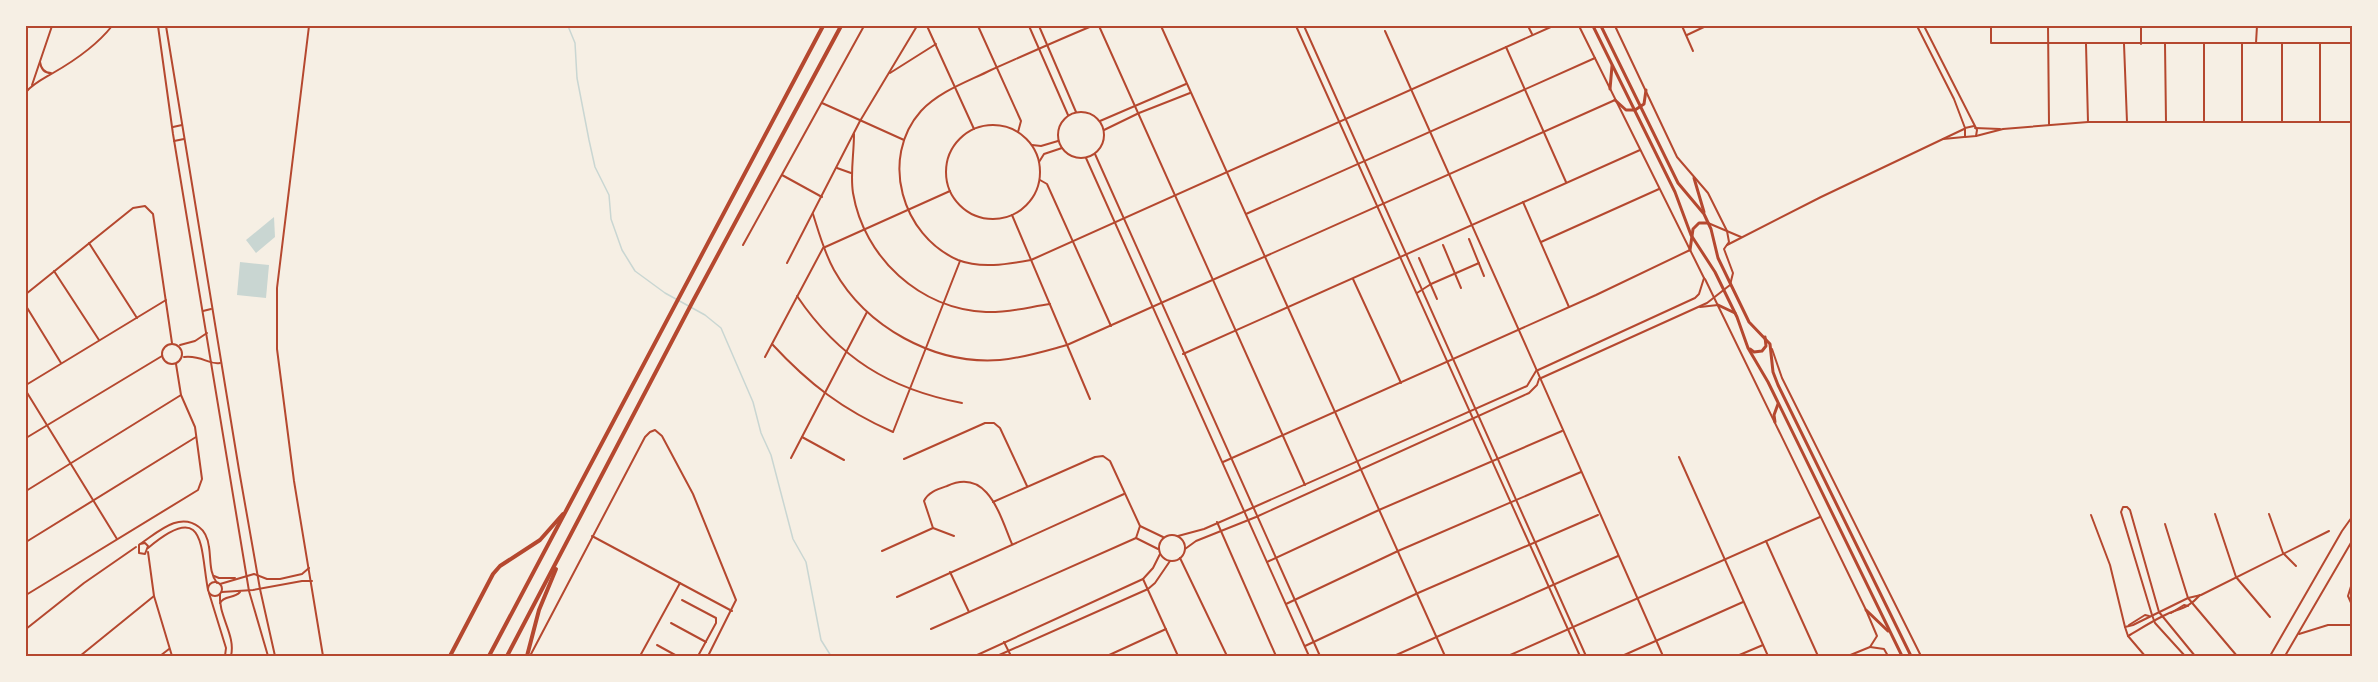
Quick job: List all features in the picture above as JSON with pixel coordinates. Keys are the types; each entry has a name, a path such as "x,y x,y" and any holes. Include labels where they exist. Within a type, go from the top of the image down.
{"highway":[{"path":"489,657 680,291 822,26"},
{"path":"507,657 693,301 841,26"},
{"path":"450,657 494,574 509,559 540,540 567,509"},
{"path":"529,657 539,610 565,545"}],"main road":[{"path":"1593,26 1675,192 1691,235 1724,291 1748,348 1778,402 1902,657"},
{"path":"1601,26 1678,183 1704,214"},
{"path":"1610,89 1612,64"},
{"path":"1615,100 1626,110 1635,110 1641,107 1646,99 1646,90"},
{"path":"1694,178 1718,258 1730,285 1749,322 1765,337 1772,349 1773,372 1779,386 1911,657"},
{"path":"1690,250 1691,235 1695,225 1708,223"},
{"path":"1718,305 1735,313"},
{"path":"1748,348 1754,352 1762,351 1766,346 1765,337"},
{"path":"1775,422 1774,415 1778,402"},
{"path":"1866,610 1891,634"}],"street":[{"path":"32,85 52,26"},
{"path":"26,92 32,85 53,74 99,41 112,26"},
{"path":"158,26 174,141 246,575 268,657"},
{"path":"166,26 220,363 257,574 275,657"},
{"path":"309,26 277,288 276,349 323,657"},
{"path":"743,246 864,26"},
{"path":"787,263 860,122 917,26"},
{"path":"927,26 974,129"},
{"path":"978,26 1022,122 1018,132"},
{"path":"1029,26 1068,115"},
{"path":"1039,26 1076,112"},
{"path":"1092,26 955,87 930,103 910,126 904,140 899,168 900,183 907,210 917,226 943,252 960,261 996,265 1030,260 1553,26"},
{"path":"1099,26 1305,485"},
{"path":"1161,26 1438,636 1445,657"},
{"path":"1296,26 1580,657"},
{"path":"1304,26 1586,657"},
{"path":"1528,26 1532,35"},
{"path":"1579,26 1866,610 1876,636 1870,647"},
{"path":"997,657 1148,589 1170,561 1180,558 1185,549 1196,542 1248,521 1529,393 1539,379 1700,307 1715,299 1730,285 1733,273 1724,249 1729,238 1727,231 1708,193 1677,157 1615,26"},
{"path":"1682,26 1694,51"},
{"path":"1687,35 1706,26"},
{"path":"1917,26 1954,99 1965,137"},
{"path":"1924,26 1975,127 1976,136"},
{"path":"1991,26 1991,43 2352,43"},
{"path":"2048,26 2049,124"},
{"path":"2141,26 2141,44"},
{"path":"2256,42 2257,26"},
{"path":"1385,31 1473,224 1539,379 1663,657"},
{"path":"2242,43 2242,122"},
{"path":"2282,43 2282,122"},
{"path":"2320,43 2320,122"},
{"path":"887,74 936,44"},
{"path":"2086,44 2088,122"},
{"path":"2124,44 2127,122"},
{"path":"2165,44 2166,122"},
{"path":"2204,44 2204,122"},
{"path":"1506,47 1566,182"},
{"path":"1246,214 1595,58"},
{"path":"40,59 41,68 53,74"},
{"path":"1100,121 1186,84"},
{"path":"1327,92 1333,89"},
{"path":"1104,130 1190,93"},
{"path":"813,214 823,248 834,271 867,312 894,333 925,348 949,356 998,360 1023,357 1067,345 1111,326 1615,100"},
{"path":"821,102 860,122 904,140"},
{"path":"1336,112 1341,109"},
{"path":"1076,112 1090,113 1100,121 1104,130 1103,144 1095,154 1086,158 1072,157 1058,141 1059,127 1068,115 1076,112"},
{"path":"1943,139 1976,136 2002,129 2088,122 2352,122"},
{"path":"992,124 1018,132 1032,145 1039,162 1040,180 1028,205 1012,215 994,219 976,216 960,206 950,191 946,173 949,155 959,139 974,129 992,124"},
{"path":"173,127 182,125"},
{"path":"1727,246 1964,129 1975,127 2002,129"},
{"path":"854,134 851,173 857,211 875,249 904,282 943,303 986,312 1050,304"},
{"path":"174,141 184,139"},
{"path":"1032,145 1041,146 1058,141"},
{"path":"1039,162 1044,154 1062,148"},
{"path":"1184,354 1640,150"},
{"path":"1095,154 1320,657"},
{"path":"1086,158 1310,657"},
{"path":"837,168 851,173"},
{"path":"782,175 822,197"},
{"path":"1040,180 1047,184 1111,326"},
{"path":"1541,242 1659,188"},
{"path":"765,357 823,248 950,191"},
{"path":"1523,202 1569,308"},
{"path":"26,294 135,207 145,206 153,214 172,343"},
{"path":"1012,215 1090,399"},
{"path":"1708,223 1744,237"},
{"path":"1469,239 1484,276"},
{"path":"89,243 137,318"},
{"path":"1443,245 1461,288"},
{"path":"1223,463 1569,308 1690,250"},
{"path":"1419,258 1437,299"},
{"path":"772,344 824,394 869,421 893,432 960,261"},
{"path":"1417,293 1431,284 1479,263"},
{"path":"54,271 99,340"},
{"path":"1353,278 1401,382"},
{"path":"1178,536 1244,512 1527,386 1536,371 1689,302 1699,294 1704,278"},
{"path":"797,296 819,326 846,352 872,371 909,390 962,404"},
{"path":"26,385 166,300"},
{"path":"1700,307 1718,305"},
{"path":"26,306 62,363"},
{"path":"203,311 211,309"},
{"path":"791,458 867,312"},
{"path":"178,345 195,341 207,333"},
{"path":"26,438 162,356 166,345 172,343 182,348 182,358"},
{"path":"1772,349 1782,378 1921,657"},
{"path":"162,356 170,364 176,364 182,358 198,357 212,364 220,363"},
{"path":"26,595 201,486 202,477 192,417 181,395 176,364"},
{"path":"26,391 117,539"},
{"path":"26,491 181,395"},
{"path":"904,459 985,423 994,423 1000,428 1027,486"},
{"path":"529,657 645,437 655,430 662,436 693,494 736,600 708,657"},
{"path":"1267,562 1491,460 1562,431"},
{"path":"802,436 844,460"},
{"path":"26,542 196,437"},
{"path":"993,502 1095,457 1103,456 1110,461 1140,526 1163,537 1173,534 1178,536 1185,549"},
{"path":"1679,457 1768,657"},
{"path":"230,472 239,470"},
{"path":"1286,604 1398,551 1581,472"},
{"path":"933,528 924,501 928,494 958,482 975,484 984,489 993,502 1012,544"},
{"path":"897,597 1125,494"},
{"path":"2185,657 2151,616 2121,512 2123,507 2130,510 2159,612 2195,657"},
{"path":"1305,646 1418,593 1599,514"},
{"path":"2215,514 2236,577 2270,617"},
{"path":"2269,514 2283,553 2296,566"},
{"path":"2091,515 2110,565 2128,636 2145,657"},
{"path":"1508,657 1820,517"},
{"path":"2270,657 2352,517"},
{"path":"26,629 84,583 140,544 175,522 193,523 204,531 208,539 212,572 219,584 220,605 232,642 231,657"},
{"path":"1217,522 1276,657"},
{"path":"2165,524 2188,598 2237,657"},
{"path":"931,629 1136,538 1140,526"},
{"path":"128,552 145,554 176,529 185,528 193,531 201,540 209,591 225,644 225,657"},
{"path":"882,551 933,528 954,536"},
{"path":"2125,627 2145,615 2151,616 2188,598 2200,595 2329,531"},
{"path":"592,536 732,611"},
{"path":"1158,549 1163,537"},
{"path":"1136,538 1158,549 1160,554 1170,561"},
{"path":"1766,541 1818,657"},
{"path":"2285,657 2352,541"},
{"path":"140,544 145,543 148,550 154,596 172,657"},
{"path":"140,544 137,549 148,561"},
{"path":"975,657 1143,579 1154,568 1160,554"},
{"path":"1394,657 1618,556"},
{"path":"1180,558 1227,657"},
{"path":"212,572 219,578 257,574 267,579 280,579 302,574 309,568"},
{"path":"950,572 969,612"},
{"path":"209,591 212,583 231,582 235,578"},
{"path":"1143,579 1178,657"},
{"path":"209,591 213,596 235,590 249,591 312,581"},
{"path":"640,657 680,583"},
{"path":"2351,604 2348,594 2352,583"},
{"path":"220,605 224,598 240,592"},
{"path":"2128,636 2162,616 2192,604 2200,595"},
{"path":"80,657 154,596"},
{"path":"682,600 716,618 716,623 698,657"},
{"path":"1622,657 1744,602"},
{"path":"671,623 706,642"},
{"path":"2299,634 2328,625 2352,625"},
{"path":"1107,657 1166,630"},
{"path":"1004,642 1011,657"},
{"path":"657,645 677,657"},
{"path":"1737,657 1763,645"},
{"path":"1848,657 1870,647 1884,650 1888,657"},
{"path":"160,657 169,649"}],"shaded area":[{"path":"274,217 275,237 256,253 246,240"},
{"path":"240,262 269,265 266,298 237,295"}],"waterway":[{"path":"568,26 575,43 577,78 595,167 609,195 611,219 622,250 635,271 665,293 705,315 721,328 753,402 761,433 771,455 793,539 806,562 821,640 831,656"}]}
